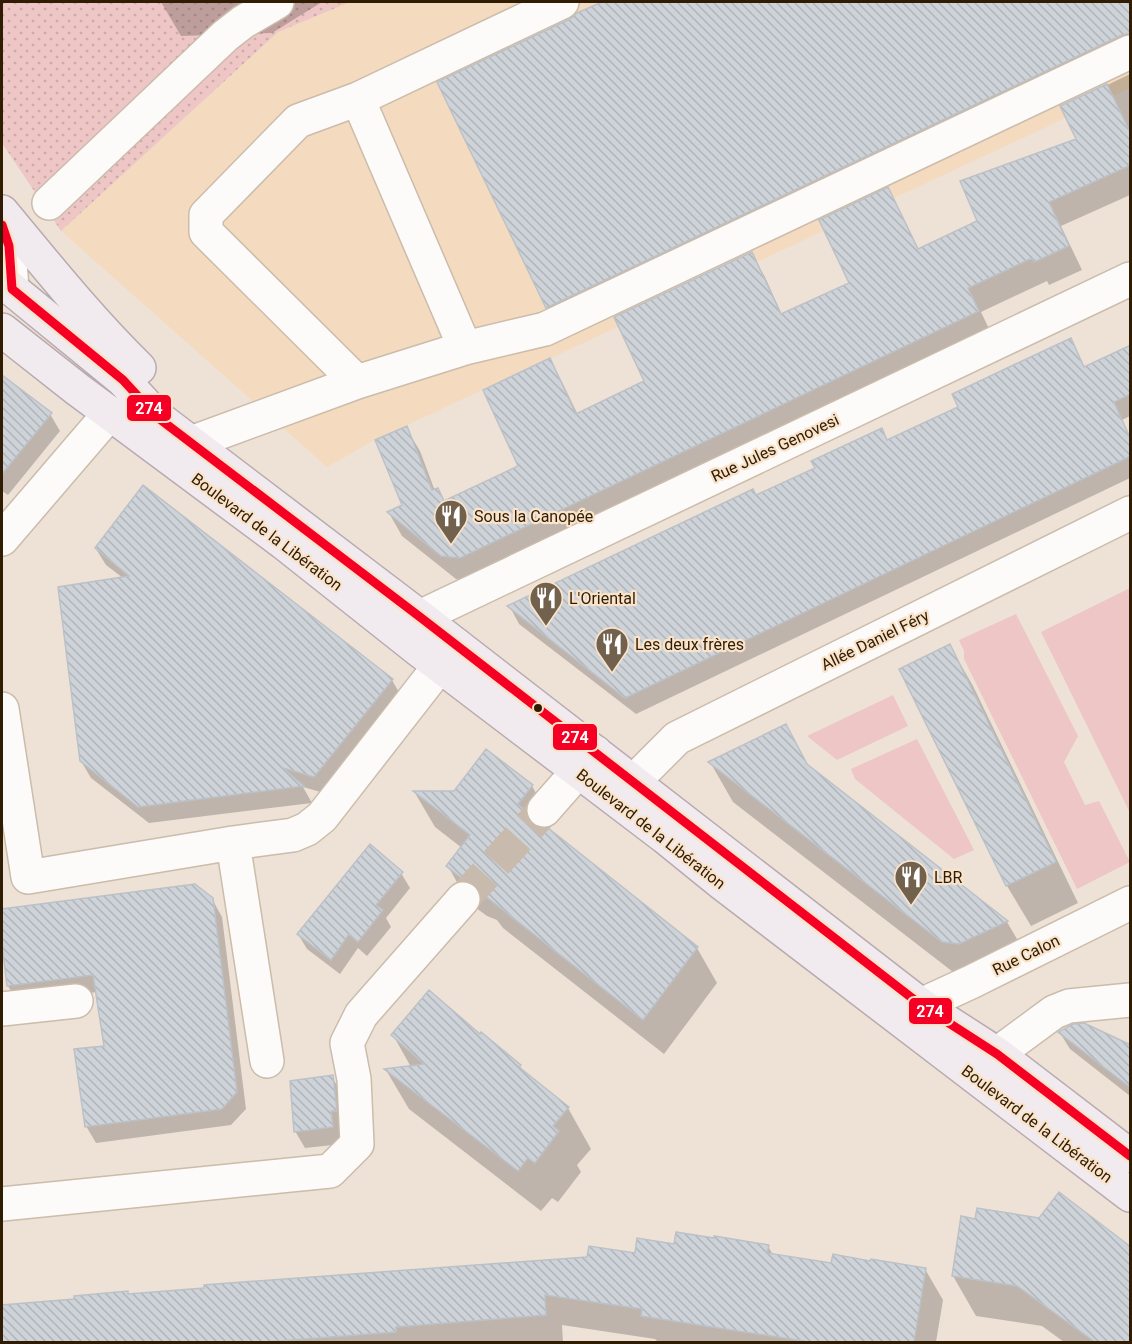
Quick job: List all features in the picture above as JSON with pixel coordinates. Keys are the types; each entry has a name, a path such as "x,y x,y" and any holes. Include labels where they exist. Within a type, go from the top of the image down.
{"main road":[{"path":"2,212 113,343 182,410 201,439"},
{"name":"Boulevard de la Libération","path":"5,288 123,380 157,417 201,439 372,582 420,617 448,656"},
{"name":"Boulevard de la Libération","path":"2,330 284,543 448,656 586,762 665,837 777,926 987,1066 1131,1156"},
{"name":"Boulevard de la Libération","path":"586,762 632,783 921,1005 1131,1195"}],"street":[{"path":"49,203 225,36 243,22 277,2"},
{"path":"357,382 206,232 206,215 298,121 358,99 562,2"},
{"path":"201,439 357,382 465,348 545,329 1131,52"},
{"path":"358,99 465,348"},
{"path":"2,225 9,246 5,288"},
{"name":"Rue Jules Genovesi","path":"420,617 1131,279"},
{"path":"2,539 110,413"},
{"name":"Allée Daniel Féry","path":"632,783 677,738 1131,513"},
{"path":"2,709 15,880 293,835 307,829 322,817 448,656"},
{"path":"544,810 586,762"},
{"path":"233,843 267,1061"},
{"path":"2,1204 330,1171 357,1144 354,1079 347,1042 361,1015 463,899"},
{"name":"Rue Calon","path":"921,1005 1131,903"},
{"path":"987,1066 1054,1012 1069,1006 1131,1000"},
{"path":"2,1009 76,1001"}],"shaded area":[{"path":"2,2 350,2 278,32 61,231 2,143"},
{"path":"350,2 1130,2 1130,88 375,440 327,467 61,231 278,32"},
{"path":"1130,588 1130,813 1041,632"},
{"path":"1016,614 1078,736 1064,762 1085,805 1099,801 1130,862 1077,889 964,659 964,651 959,640"},
{"path":"893,695 908,726 837,760 807,736"},
{"path":"917,739 974,850 954,859 855,779 851,769"}],"building":[{"path":"602,2 1131,2 1131,33 1122,35 546,308 437,82"},
{"path":"1107,84 1131,134 1131,165 1049,202 1069,246 1034,262 1032,258 968,288 979,311 460,558 441,556 387,512 402,505 375,440 407,426 432,490 438,488 444,501 518,466 483,390 550,358 576,414 644,381 614,317 752,252 781,314 849,283 819,220 888,187 918,249 977,221 960,181 1076,139 1060,106"},
{"path":"1071,338 1084,367 1131,345 1131,394 1114,402 1131,440 1131,456 625,698 507,606 753,489 756,495 815,468 811,461 882,428 887,440 958,407 952,394"},
{"path":"2,375 52,413 2,474"},
{"path":"143,485 393,679 314,777 283,768 304,786 138,807 80,761 58,587 129,576 95,548"},
{"path":"950,644 1056,862 1006,886 899,669"},
{"path":"786,724 807,764 1008,921 959,944 942,942 708,762"},
{"path":"486,749 533,785 518,804 526,811 526,817 531,824 540,828 548,828 698,947 643,1020 480,892 475,885 465,881 446,866 470,835 413,791 454,791"},
{"path":"370,844 403,872 376,905 383,910 358,942 349,934 331,960 297,934"},
{"path":"195,884 213,898 237,1092 222,1109 85,1127 74,1049 104,1046 93,975 7,986 2,944 2,909"},
{"path":"429,990 569,1107 553,1126 559,1131 535,1163 528,1158 518,1171 384,1069 424,1064 391,1035"},
{"path":"1084,1023 1131,1045 1131,1088 1058,1032 1073,1024"},
{"path":"333,1075 337,1111 331,1111 333,1127 294,1132 290,1081"},
{"path":"1059,1192 1131,1247 1131,1342 1095,1342 1017,1286 952,1276 961,1216 975,1219 977,1208 1039,1218"},
{"path":"676,1232 769,1245 767,1253 831,1263 833,1254 926,1268 914,1342 810,1342 641,1316 642,1309 545,1295 546,1315 396,1327 396,1332 264,1342 2,1342 2,1305 74,1299 74,1296 128,1291 128,1294 204,1288 204,1285 587,1257 589,1246 635,1253 637,1238 674,1244"}],"tunnel":[{"path":"463,899 544,810"}],"transit line":[{"name":"274","path":"2,225 9,246 12,289 123,380 157,417 420,617 921,1005 997,1054 1130,1156"}],"place":[{"name":"Sous la Canopée","path":"451,545"},
{"name":"L'Oriental","path":"546,627"},
{"name":"Les deux frères","path":"612,673"},
{"name":"LBR","path":"911,906"}]}
